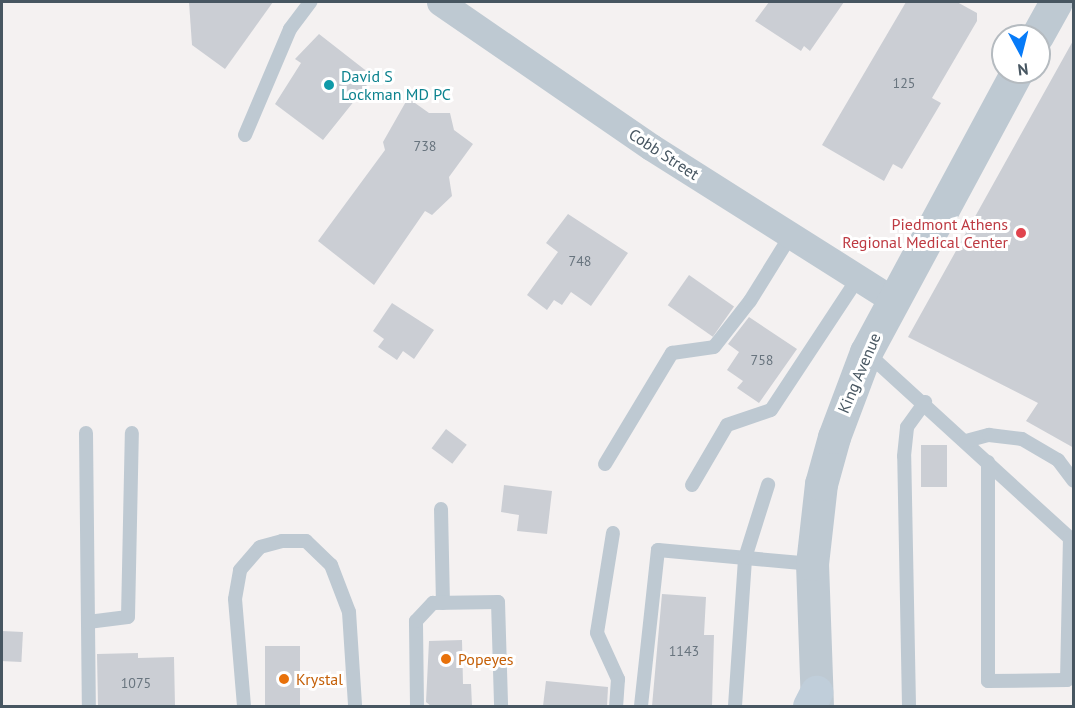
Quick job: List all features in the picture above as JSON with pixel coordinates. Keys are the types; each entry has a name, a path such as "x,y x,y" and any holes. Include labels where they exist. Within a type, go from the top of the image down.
{"street":[{"name":"Cobb Street","path":"440,2 651,147 893,300"},
{"name":"King Avenue","path":"816,703 812,564 821,484 866,352 1010,84"}],"lane":[{"path":"245,135 286,37 310,2"},
{"path":"605,464 672,353 714,346 750,301 791,235"},
{"path":"692,485 727,425 771,410 858,278"},
{"path":"866,352 925,402 1072,540 1066,680 988,681 988,462"},
{"path":"909,706 904,456 907,427 925,402"},
{"path":"88,622 128,617 132,432"},
{"path":"86,433 89,706"},
{"path":"966,441 989,435 1022,440 1058,460 1074,481"},
{"path":"735,706 746,558 768,485"},
{"path":"441,509 443,603"},
{"path":"613,533 597,633 618,680 616,706"},
{"path":"244,706 235,599 240,570 260,547 282,541 306,542 331,565 349,612 355,706"},
{"path":"641,706 658,550 812,564"},
{"path":"417,706 417,621 433,603 498,602 501,706"}],"building":[{"path":"189,2 273,2 225,69 192,45"},
{"path":"769,2 844,2 810,51 804,46 801,51 755,21"},
{"path":"906,2 957,2 977,13 977,21 932,98 941,103 902,169 893,164 884,181 822,145"},
{"name":"David S Lockman MD PC","path":"319,34 369,73 363,81 367,85 323,140 275,104 301,63 295,59"},
{"path":"1074,39 1074,448 1026,421 1038,403 908,337 1051,84"},
{"path":"408,98 429,113 450,113 454,130 473,144 449,177 452,196 432,215 425,211 374,285 318,241 385,150 383,142"},
{"path":"568,214 628,253 591,306 571,292 562,305 554,300 547,310 527,295 558,252 546,243"},
{"path":"689,275 734,307 713,337 668,305"},
{"path":"392,303 434,330 414,359 403,351 397,360 378,347 384,339 373,331"},
{"path":"749,317 797,349 759,403 737,388 743,381 727,370 739,352 728,344"},
{"path":"446,429 467,445 452,464 432,448"},
{"path":"921,445 947,445 947,487 921,487"},
{"path":"504,485 552,491 547,534 517,531 519,515 501,512"},
{"path":"662,594 706,597 704,635 714,635 712,706 652,706"},
{"path":"2,631 23,632 21,662 2,661"},
{"name":"Popeyes","path":"462,640 463,684 471,684 472,706 431,706 426,702 429,641"},
{"name":"Krystal","path":"265,646 300,646 300,706 265,706"},
{"path":"138,653 138,658 174,657 175,706 98,706 97,654"},
{"path":"546,681 608,687 607,706 543,706"}],"place":[{"name":"David S Lockman MD PC","path":"329,85"},
{"name":"Piedmont Athens Regional Medical Center","path":"1021,233"},
{"name":"Popeyes","path":"446,659"},
{"name":"Krystal","path":"284,679"}]}
